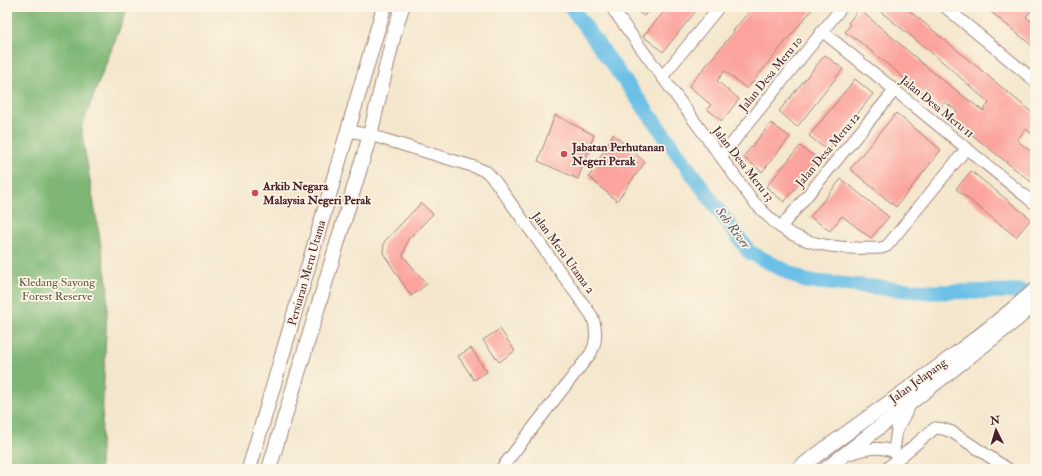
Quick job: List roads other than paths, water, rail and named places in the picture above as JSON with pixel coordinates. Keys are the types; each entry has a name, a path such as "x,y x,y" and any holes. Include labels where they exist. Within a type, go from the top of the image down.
{"main road":[{"name":"Persiaran Meru Utama","path":"249,469 384,7"},
{"name":"Persiaran Meru Utama","path":"268,469 370,135 395,30 402,7"},
{"path":"380,23 395,30"},
{"name":"Jalan Jelapang","path":"826,469 914,400 1012,316 1035,290"},
{"name":"Jalan Jelapang","path":"798,469 1012,316 1035,302"}],"street":[{"name":"Jalan Desa Meru 13","path":"611,7 753,201 781,227 803,239 827,246 837,247 881,248 887,246 967,148"},
{"path":"662,77 719,7"},
{"name":"Jalan Desa Meru 10","path":"721,157 842,7"},
{"path":"945,7 1035,81"},
{"name":"Jalan Desa Meru 11","path":"822,31 1035,204"},
{"name":"Jalan Desa Meru 12","path":"781,227 895,90"},
{"name":"Jalan Meru Utama 2","path":"349,131 370,135 487,172 563,275 595,322 596,330 591,353 501,469"},
{"path":"897,454 899,425 904,414 914,400"},
{"path":"886,469 897,454 935,428 952,432 1008,469"},
{"path":"838,459 866,448 874,448 897,454"}],"waterway":[{"name":"Seh River","path":"571,7 749,252 805,281 929,292 1018,291 1035,294"}],"place":[{"name":"Jabatan Perhutanan Negeri Perak","path":"564,154"},
{"name":"Arkib Negara Malaysia Negeri Perak","path":"255,193"}],"park label":[{"name":"Kledang Sayong Forest Reserve","path":"57,289"}]}
